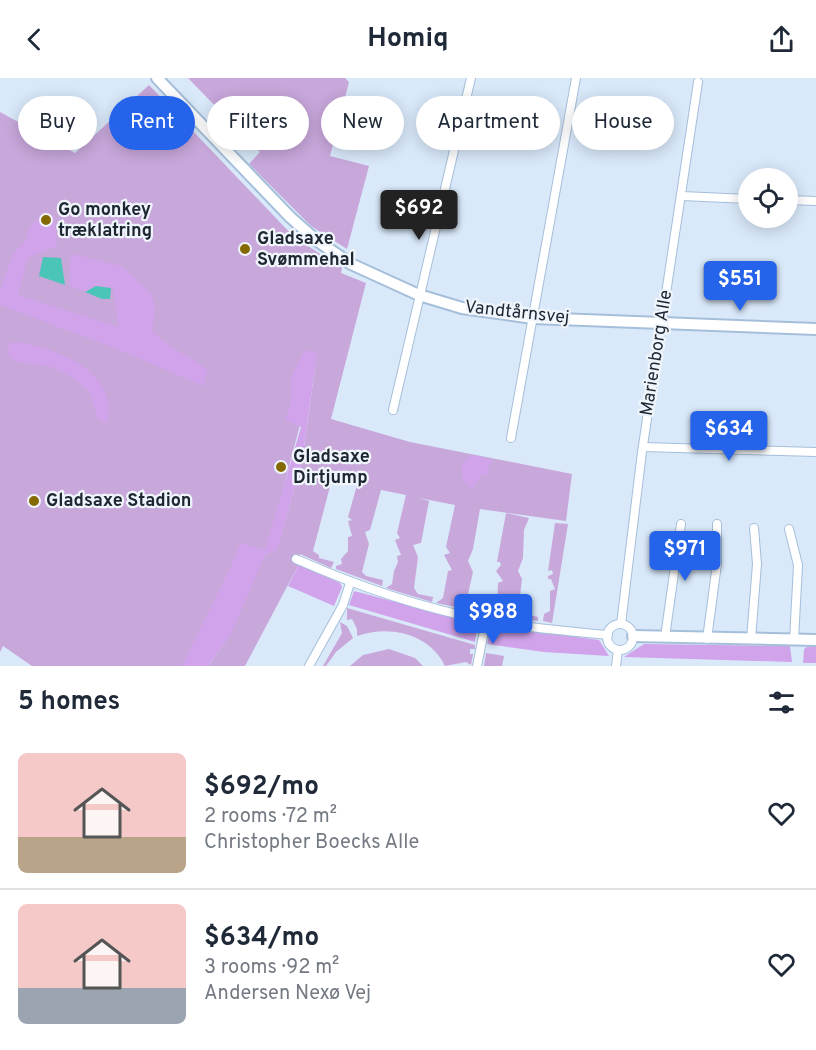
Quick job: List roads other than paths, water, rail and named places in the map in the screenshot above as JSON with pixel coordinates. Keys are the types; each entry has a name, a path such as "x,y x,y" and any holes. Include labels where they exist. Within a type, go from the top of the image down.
{"street":[{"name":"Vandtårnsvej","path":"157,78 290,218 316,240 351,264 419,295 462,308 533,318 816,329"},
{"path":"393,411 471,78"},
{"path":"511,438 576,78"},
{"name":"Marienborg Alle","path":"621,624 643,447 698,82"},
{"path":"682,196 738,199"},
{"path":"798,200 816,201"},
{"path":"643,447 816,452"},
{"path":"665,637 681,524"},
{"path":"707,639 717,564 717,524"},
{"path":"751,639 757,564 754,528"},
{"path":"789,529 798,565 794,640"},
{"path":"296,559 350,583 410,603 486,621 608,635"},
{"path":"309,666 343,605 350,583"},
{"path":"477,666 486,621"},
{"path":"621,624 630,627 633,636 629,647 618,650 610,645 608,635 612,627 621,624"},
{"path":"633,636 816,640"},
{"path":"616,666 618,650"}],"place":[{"name":"Go monkey træklatring","path":"46,220"},
{"name":"Gladsaxe Svømmehal","path":"245,249"},
{"name":"Gladsaxe Dirtjump","path":"281,467"},
{"name":"Gladsaxe Stadion","path":"34,501"}]}
